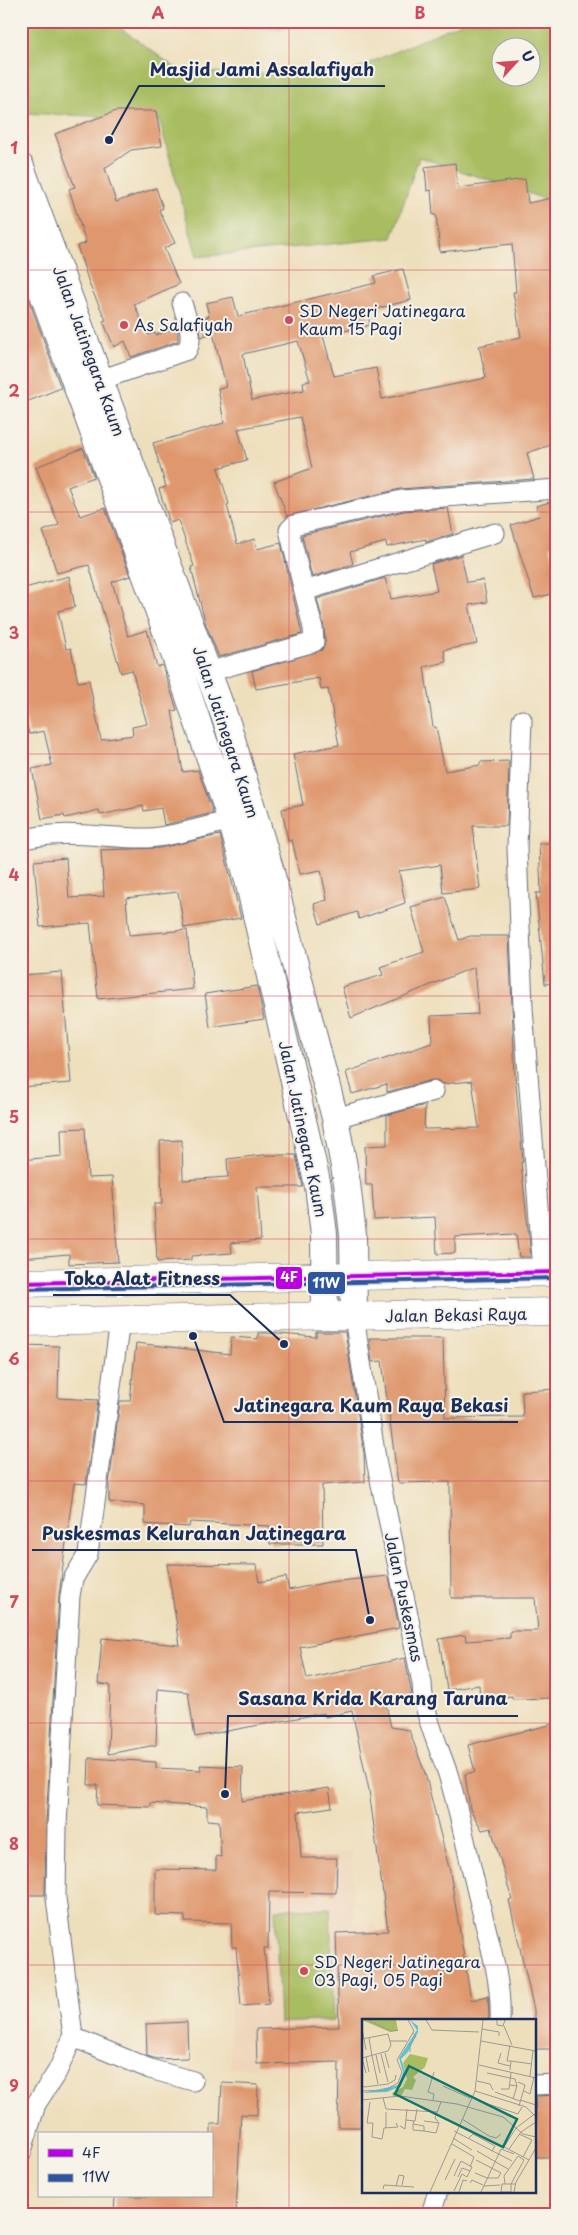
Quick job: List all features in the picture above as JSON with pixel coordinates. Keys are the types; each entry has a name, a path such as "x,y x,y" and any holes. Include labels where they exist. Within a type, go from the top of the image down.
{"main road":[{"path":"21,1283 550,1272"},
{"name":"Jalan Bekasi Raya","path":"21,1322 557,1312"}],"street":[{"name":"Jalan Jatinegara Kaum","path":"21,167 228,726 259,876 318,1186 324,1234 325,1317"},
{"name":"Jalan Jatinegara Kaum","path":"21,234 174,656 231,820 259,876 335,1118 348,1183 353,1235 354,1317"},
{"path":"100,380 187,350 190,344 190,333 182,302"},
{"path":"208,672 311,645 314,638 290,530 298,523 402,500 557,489"},
{"path":"304,591 495,533"},
{"path":"522,720 517,846 522,980 550,1272"},
{"path":"22,837 73,835 150,838 231,820"},
{"path":"335,1118 434,1091"},
{"name":"Jalan Puskesmas","path":"354,1317 378,1465 422,1683 422,1701 430,1718 462,1830 500,1988 500,2019"},
{"path":"21,2154 32,2112 57,2072 73,2037 56,1898 68,1618 73,1579 88,1554 120,1321"},
{"path":"73,2037 150,2069 193,2082"},
{"path":"536,2085 557,2084"},
{"path":"431,2214 438,2192"}],"shaded area":[{"name":"SD Negeri Jatinegara 03 Pagi, 05 Pagi","path":"352,1852 354,1923 377,1923 380,2019 362,2019 362,2096 338,2096 336,2066 230,2068 229,1895 214,1894 214,1855"}],"green space":[{"path":"21,21 111,21 181,72 342,75 465,21 557,21 557,203 419,157 392,238 197,257 159,119 21,113"},
{"path":"330,1908 334,2020 280,2023 275,1909"}],"water":[{"path":"166,21 329,21 284,28 173,26"}],"building":[{"path":"116,111 156,111 162,146 131,150 105,168 116,202 156,188 163,208 159,210 175,243 164,248 179,284 134,304 148,335 155,333 156,335 178,327 178,341 131,357 125,341 114,347 103,321 106,320 90,286 77,246 86,243 69,189 75,187 55,134"},
{"path":"455,163 458,188 525,179 528,203 552,198 557,219 557,282 550,283 557,320 557,425 550,426 554,444 527,453 534,479 400,489 287,516 274,482 312,468 300,417 238,429 247,460 218,468 229,504 227,505 237,544 255,539 257,549 281,543 302,634 219,657 206,625 191,567 194,566 178,520 170,523 159,489 166,487 153,443 224,423 218,388 226,387 213,333 201,337 199,320 209,316 206,303 233,297 238,316 376,283 374,276 403,269 411,300 367,311 370,325 323,336 334,376 376,368 382,399 486,378 479,346 521,337 513,292 516,292 512,244 440,252 436,215 433,215 431,190 427,191 425,167","holes":["298,341 310,381 303,382 304,390 252,400 243,354"]},
{"path":"21,278 61,388 21,404"},
{"path":"83,448 94,477 68,487 80,516 105,508 130,576 112,582 128,636 147,630 157,667 162,665 177,710 172,711 183,772 198,770 213,813 164,825 161,808 144,811 143,806 100,815 99,810 65,818 64,815 42,819 32,769 52,765 44,731 29,734 21,696 21,589 69,576 75,607 58,611 66,649 71,648 78,682 89,680 101,740 133,735 132,727 147,724 132,670 121,673 89,565 57,573 43,531 59,525 36,467"},
{"path":"557,500 557,544 550,546 557,572 557,593 534,598 511,525 539,516 536,506"},
{"path":"448,508 453,534 426,542 426,539 387,547 386,542 350,552 353,564 312,577 302,535 404,511"},
{"path":"461,555 467,582 483,580 487,602 469,605 477,644 444,650 446,662 424,667 433,727 436,727 445,771 480,765 480,762 509,761 507,826 473,826 480,889 443,893 440,865 399,871 405,903 359,919 357,912 320,924 314,904 327,900 321,870 300,874 292,840 288,841 282,809 303,805 293,754 339,745 328,689 321,690 319,678 256,689 252,671 322,650 325,642 324,627 317,599 385,578 391,599 437,591 431,564"},
{"path":"220,835 241,918 184,928 178,892 126,898 129,935 187,930 193,989 98,999 90,923 40,927 34,861 66,858 69,898 104,896 101,850 159,848"},
{"path":"539,843 557,843 557,983 545,984 536,893 541,893"},
{"path":"445,897 459,940 470,936 509,936 515,1075 523,1162 521,1162 531,1257 519,1257 516,1234 455,1237 455,1253 437,1254 435,1217 374,1220 372,1185 366,1185 365,1146 387,1145 387,1115 425,1105 424,1129 479,1128 472,1081 443,1084 437,1080 432,1080 387,1092 387,1084 352,1094 346,1072 432,1043 431,1016 478,1014 474,967 351,1018 342,987 383,975 380,967 424,952 411,907"},
{"path":"62,972 71,1083 21,1087 21,975"},
{"path":"257,986 264,1019 210,1027 205,994"},
{"path":"85,1128 88,1178 112,1177 118,1262 69,1264 69,1254 21,1258 21,1160 62,1156 61,1129"},
{"path":"182,1140 183,1180 228,1177 227,1159 263,1155 296,1155 303,1187 257,1187 261,1240 231,1243 232,1253 191,1256 191,1260 157,1262 154,1204 162,1204 160,1141"},
{"path":"316,1332 345,1332 364,1453 365,1482 322,1485 323,1544 270,1544 270,1526 190,1522 189,1527 145,1524 145,1505 109,1502 109,1485 120,1401 130,1401 136,1343 230,1354 231,1337 258,1339 258,1333 267,1333 316,1337"},
{"path":"369,1338 443,1338 445,1418 523,1417 522,1391 557,1389 557,1698 512,1699 512,1696 480,1699 479,1685 447,1690 439,1639 465,1635 466,1641 510,1638 510,1631 538,1631 535,1598 451,1598 450,1482 398,1483 382,1361 372,1362"},
{"path":"21,1345 59,1346 58,1398 98,1400 86,1484 74,1483 59,1595 46,1824 45,1895 26,1895 26,1871 21,1871"},
{"path":"167,1564 256,1565 259,1582 286,1577 289,1590 329,1582 389,1576 399,1628 300,1647 307,1679 405,1658 412,1695 385,1700 391,1727 409,1730 425,1773 450,1872 471,2000 488,1996 489,2019 362,2019 362,2127 338,2127 339,2062 257,2064 256,2029 339,2027 336,1933 388,1931 369,1790 352,1711 325,1717 324,1713 195,1737 188,1692 158,1689 156,1745 108,1754 110,1685 98,1684 102,1638 180,1645"},
{"path":"557,1723 557,2049 536,2049 536,2019 534,2019 534,2010 509,1900 512,1900 491,1828 482,1830 470,1809 465,1774 475,1772 468,1745"},
{"path":"89,1758 156,1762 156,1768 201,1770 200,1765 243,1767 242,1801 329,1788 332,1807 298,1812 301,1858 337,1858 336,1893 269,1892 268,1948 264,1948 269,2004 241,2006 236,1947 232,1947 231,1923 185,1922 185,1916 155,1915 155,1869 216,1870 216,1856 221,1857 219,1821 207,1820 207,1807 151,1803 151,1807 97,1805 98,1785 88,1785"},
{"path":"187,2022 188,2058 157,2059 147,2056 146,2024"},
{"path":"222,2083 258,2085 257,2115 241,2114 236,2214 114,2214 115,2198 212,2198 211,2124 220,2124"},
{"path":"557,2095 557,2157 536,2157 536,2096"}],"transit line":[{"name":"4F","path":"21,1283 557,1272"},
{"name":"11W","path":"21,1289 557,1278"}],"place":[{"name":"Masjid Jami Assalafiyah","path":"109,140"},
{"name":"SD Negeri Jatinegara Kaum 15 Pagi","path":"289,320"},
{"name":"As Salafiyah","path":"124,325"},
{"name":"Jatinegara Kaum Raya Bekasi","path":"193,1336"},
{"name":"Toko Alat Fitness","path":"284,1344"},
{"name":"Puskesmas Kelurahan Jatinegara","path":"370,1620"},
{"name":"Sasana Krida Karang Taruna","path":"225,1794"},
{"name":"SD Negeri Jatinegara 03 Pagi, 05 Pagi","path":"304,1971"}]}
